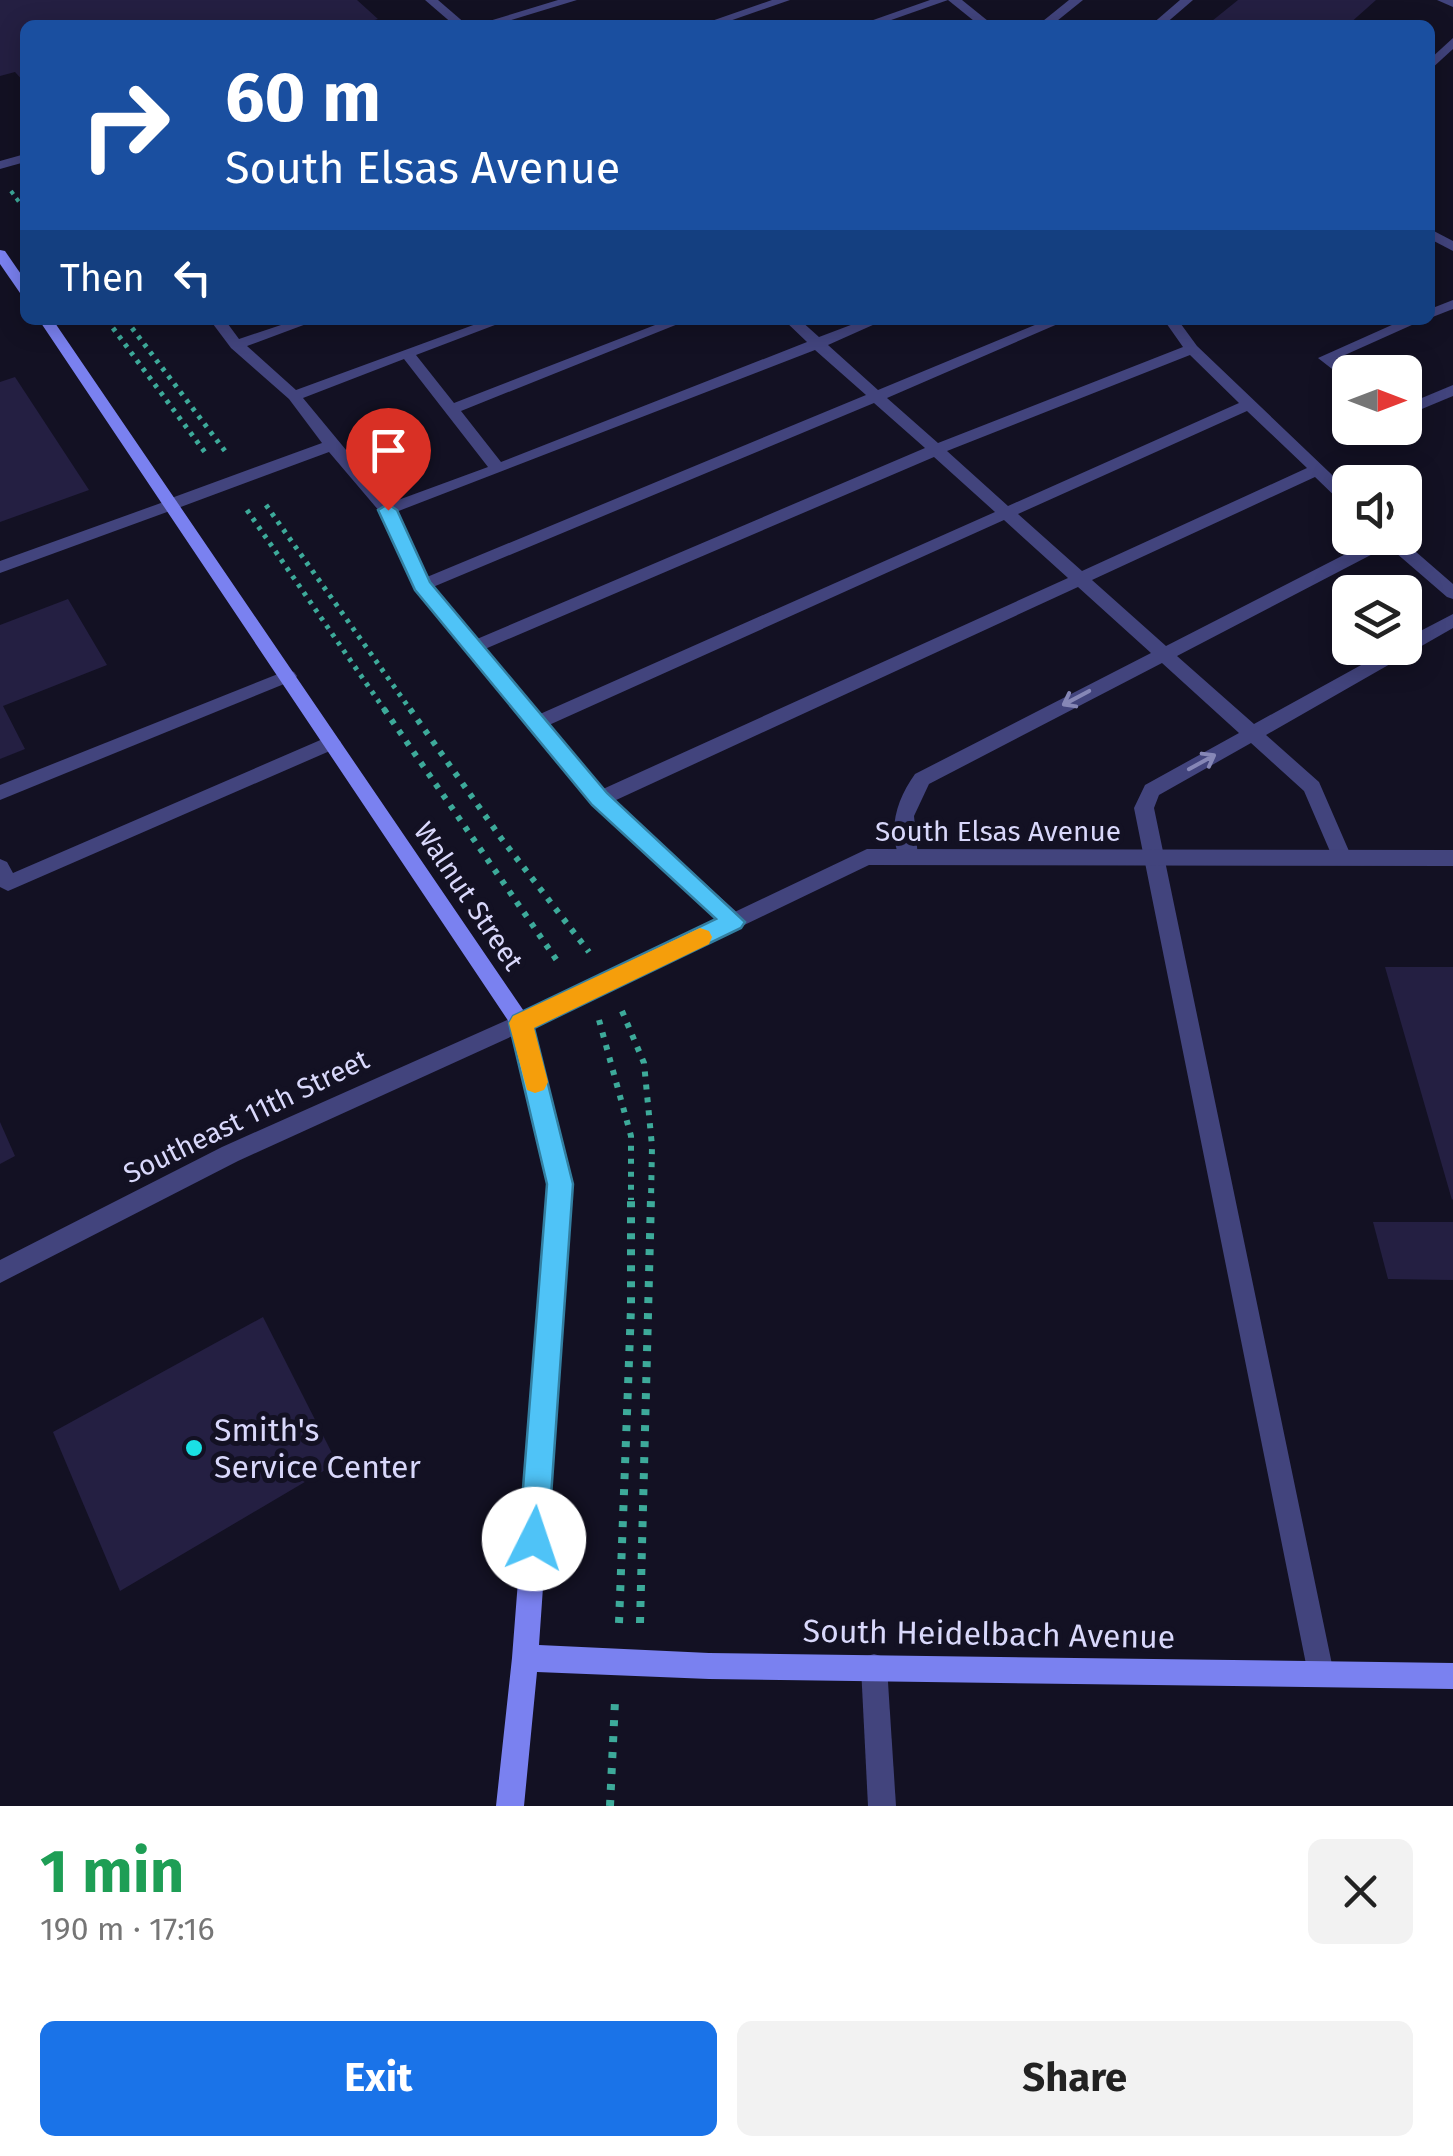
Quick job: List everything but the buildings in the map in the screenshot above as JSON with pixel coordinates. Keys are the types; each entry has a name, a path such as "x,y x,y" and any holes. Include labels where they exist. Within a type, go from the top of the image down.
{"main road":[{"path":"0,254 20,283"},
{"name":"Walnut Street","path":"49,325 521,1023 560,1184 525,1658 510,1806"},
{"name":"South Heidelbach Avenue","path":"525,1658 874,1668 1453,1676"}],"street":[{"path":"431,0 455,20"},
{"path":"500,20 572,0"},
{"path":"722,20 784,0"},
{"path":"880,20 942,0"},
{"path":"954,0 980,20"},
{"path":"1050,20 1076,0"},
{"path":"1163,20 1187,0"},
{"path":"1443,0 1453,3"},
{"path":"1435,61 1453,42"},
{"path":"221,325 236,345 294,396 388,510 422,585 600,799 733,922"},
{"path":"236,345 295,325"},
{"path":"294,396 487,325"},
{"path":"450,410 669,325"},
{"path":"796,325 1312,787 1342,858"},
{"path":"388,510 864,325"},
{"path":"422,585 1048,325"},
{"path":"1175,325 1192,349 1332,484"},
{"path":"1333,355 1404,325"},
{"path":"474,648 935,450 1192,349"},
{"path":"408,353 498,469"},
{"path":"1422,404 1453,390"},
{"path":"537,723 1248,405"},
{"path":"0,567 332,445"},
{"path":"600,799 1317,470"},
{"path":"908,857 903,830 905,801 922,780 1356,555"},
{"path":"1409,555 1453,593"},
{"path":"1422,637 1453,620"},
{"path":"1321,1674 1144,808 1152,790 1374,665"},
{"path":"0,792 288,676"},
{"path":"0,867 8,883 332,742"},
{"name":"South Elsas Avenue","path":"521,1023 867,857 1453,858"},
{"name":"Southeast 11th Street","path":"0,1272 230,1154 521,1023"},
{"path":"874,1668 882,1806"}],"path":[{"path":"610,1806 617,1662"}],"slow traffic":[{"path":"535,1082 521,1023 700,937"}],"place":[{"name":"Smith's Service Center","path":"194,1448"}],"route":[{"path":"388,510 422,585 600,799 733,922 521,1023 560,1184 534,1539"}]}
